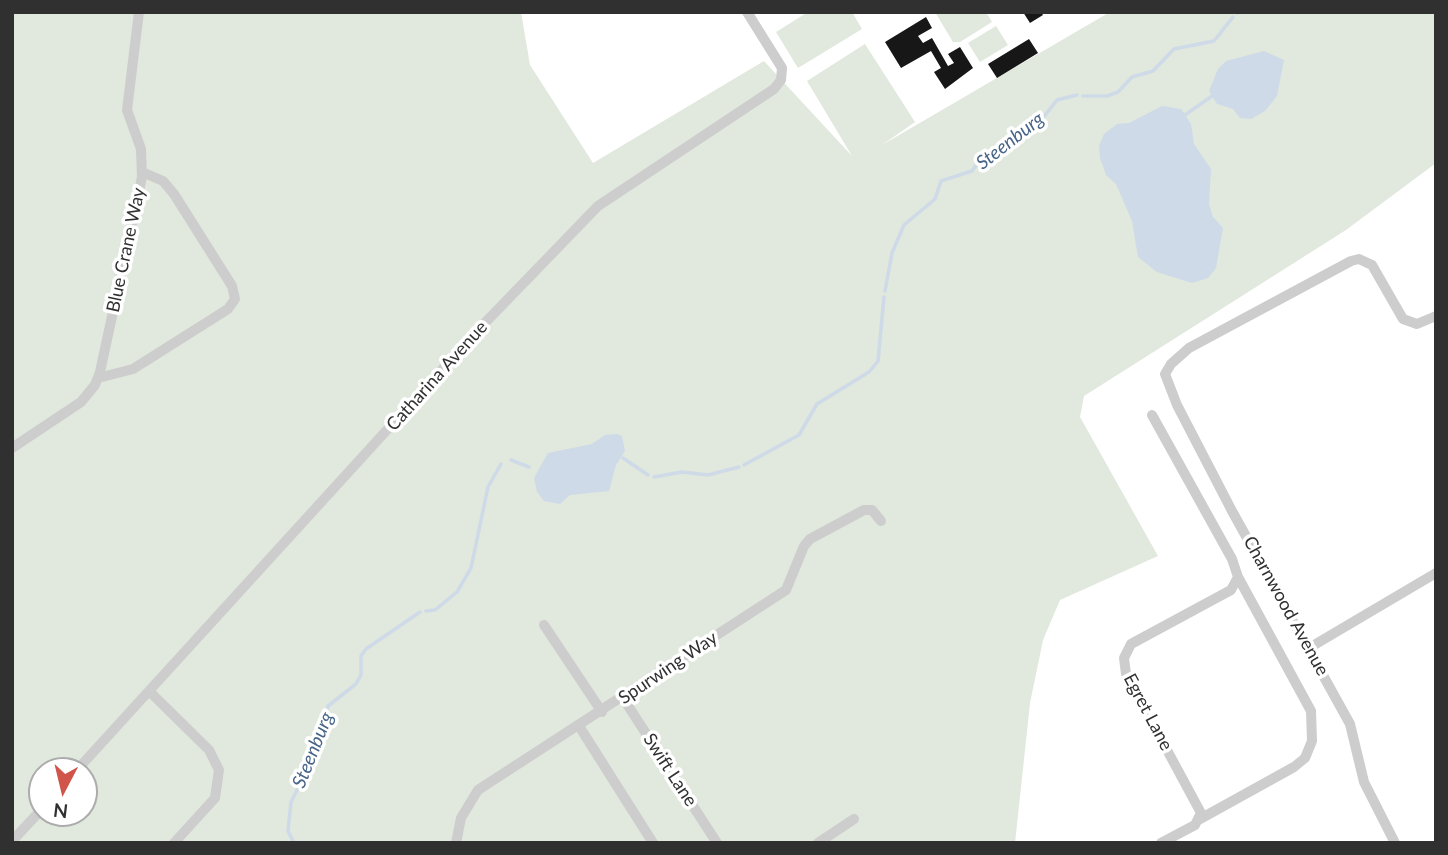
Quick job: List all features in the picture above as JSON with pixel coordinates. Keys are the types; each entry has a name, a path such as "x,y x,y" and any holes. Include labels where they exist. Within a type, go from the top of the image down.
{"street":[{"name":"Blue Crane Way","path":"12,448 81,402 98,378 142,172 141,149 127,110 139,12"},
{"name":"Catharina Avenue","path":"89,757 479,328 598,206 774,89 781,80 782,68 747,12"},
{"path":"98,378 133,369 228,309 235,299 232,286 174,194 163,181 142,172"},
{"name":"Charnwood Avenue","path":"1395,843 1364,782 1350,724 1232,511 1177,405 1165,374 1171,363 1189,348 1351,261 1359,260 1371,265 1403,319 1417,324 1436,316"},
{"path":"1152,415 1311,711 1312,741 1305,758 1294,767 1161,843"},
{"name":"Spurwing Way","path":"456,843 463,811 478,790 602,712 786,590 804,546 810,539 864,510 872,510 881,521"},
{"path":"1309,648 1436,573"},
{"name":"Egret Lane","path":"1200,819 1200,809 1126,674 1124,658 1131,644 1231,590 1238,577"},
{"path":"544,625 602,712"},
{"path":"149,691 209,750 219,770 215,798 174,843"},
{"name":"Swift Lane","path":"623,698 717,843"},
{"path":"579,726 653,843"},
{"path":"818,843 854,818"},
{"path":"12,841 28,824"}],"shaded area":[{"path":"12,12 521,12 530,65 593,163 764,61 852,156 807,81 865,44 915,122 882,145 1110,12 1436,12 1436,163 1346,230 1084,396 1080,417 1158,556 1060,600 1043,640 1030,703 1015,843 12,843"},
{"path":"808,12 852,12 862,29 798,68 776,32"},
{"path":"935,12 986,12 992,22 960,42 953,42"},
{"path":"996,26 1008,45 980,62 968,43"}],"water":[{"path":"1264,51 1284,60 1277,96 1265,111 1251,119 1240,118 1233,109 1217,104 1209,91 1218,69 1226,61"},
{"path":"1162,106 1181,109 1191,124 1194,144 1211,169 1209,204 1213,217 1223,228 1216,268 1208,278 1192,283 1157,272 1138,257 1132,221 1116,184 1106,175 1100,158 1099,146 1104,134 1117,124 1129,123"},
{"path":"605,435 622,436 625,451 616,465 609,491 570,495 560,504 544,501 537,492 534,478 548,453 592,444"}],"building":[{"path":"1023,12 1041,12 1043,15 1030,23"},
{"path":"926,17 932,28 918,36 923,43 932,38 948,66 954,63 948,54 960,47 973,68 945,89 934,72 941,68 931,51 901,68 885,42"},
{"path":"1029,39 1038,53 997,78 988,64"}],"waterway":[{"name":"Steenburg","path":"1083,96 1107,96 1118,92 1132,77 1153,71 1174,49 1214,41 1233,17"},
{"name":"Steenburg","path":"885,291 892,253 904,225 935,199 941,181 972,171 979,161 1011,144 1025,127 1042,119 1057,100 1077,95"},
{"path":"1185,115 1212,96"},
{"name":"Steenburg","path":"744,465 799,435 817,404 869,372 878,361 884,297"},
{"name":"Steenburg","path":"623,458 648,475"},
{"name":"Steenburg","path":"511,460 529,467"},
{"name":"Steenburg","path":"426,611 435,610 457,592 471,568 488,487 501,464"},
{"name":"Steenburg","path":"654,477 682,472 708,475 739,467"},
{"name":"Steenburg","path":"294,843 288,831 291,802 306,772 308,754 323,730 328,706 356,684 361,675 361,656 366,649 420,612"}]}
